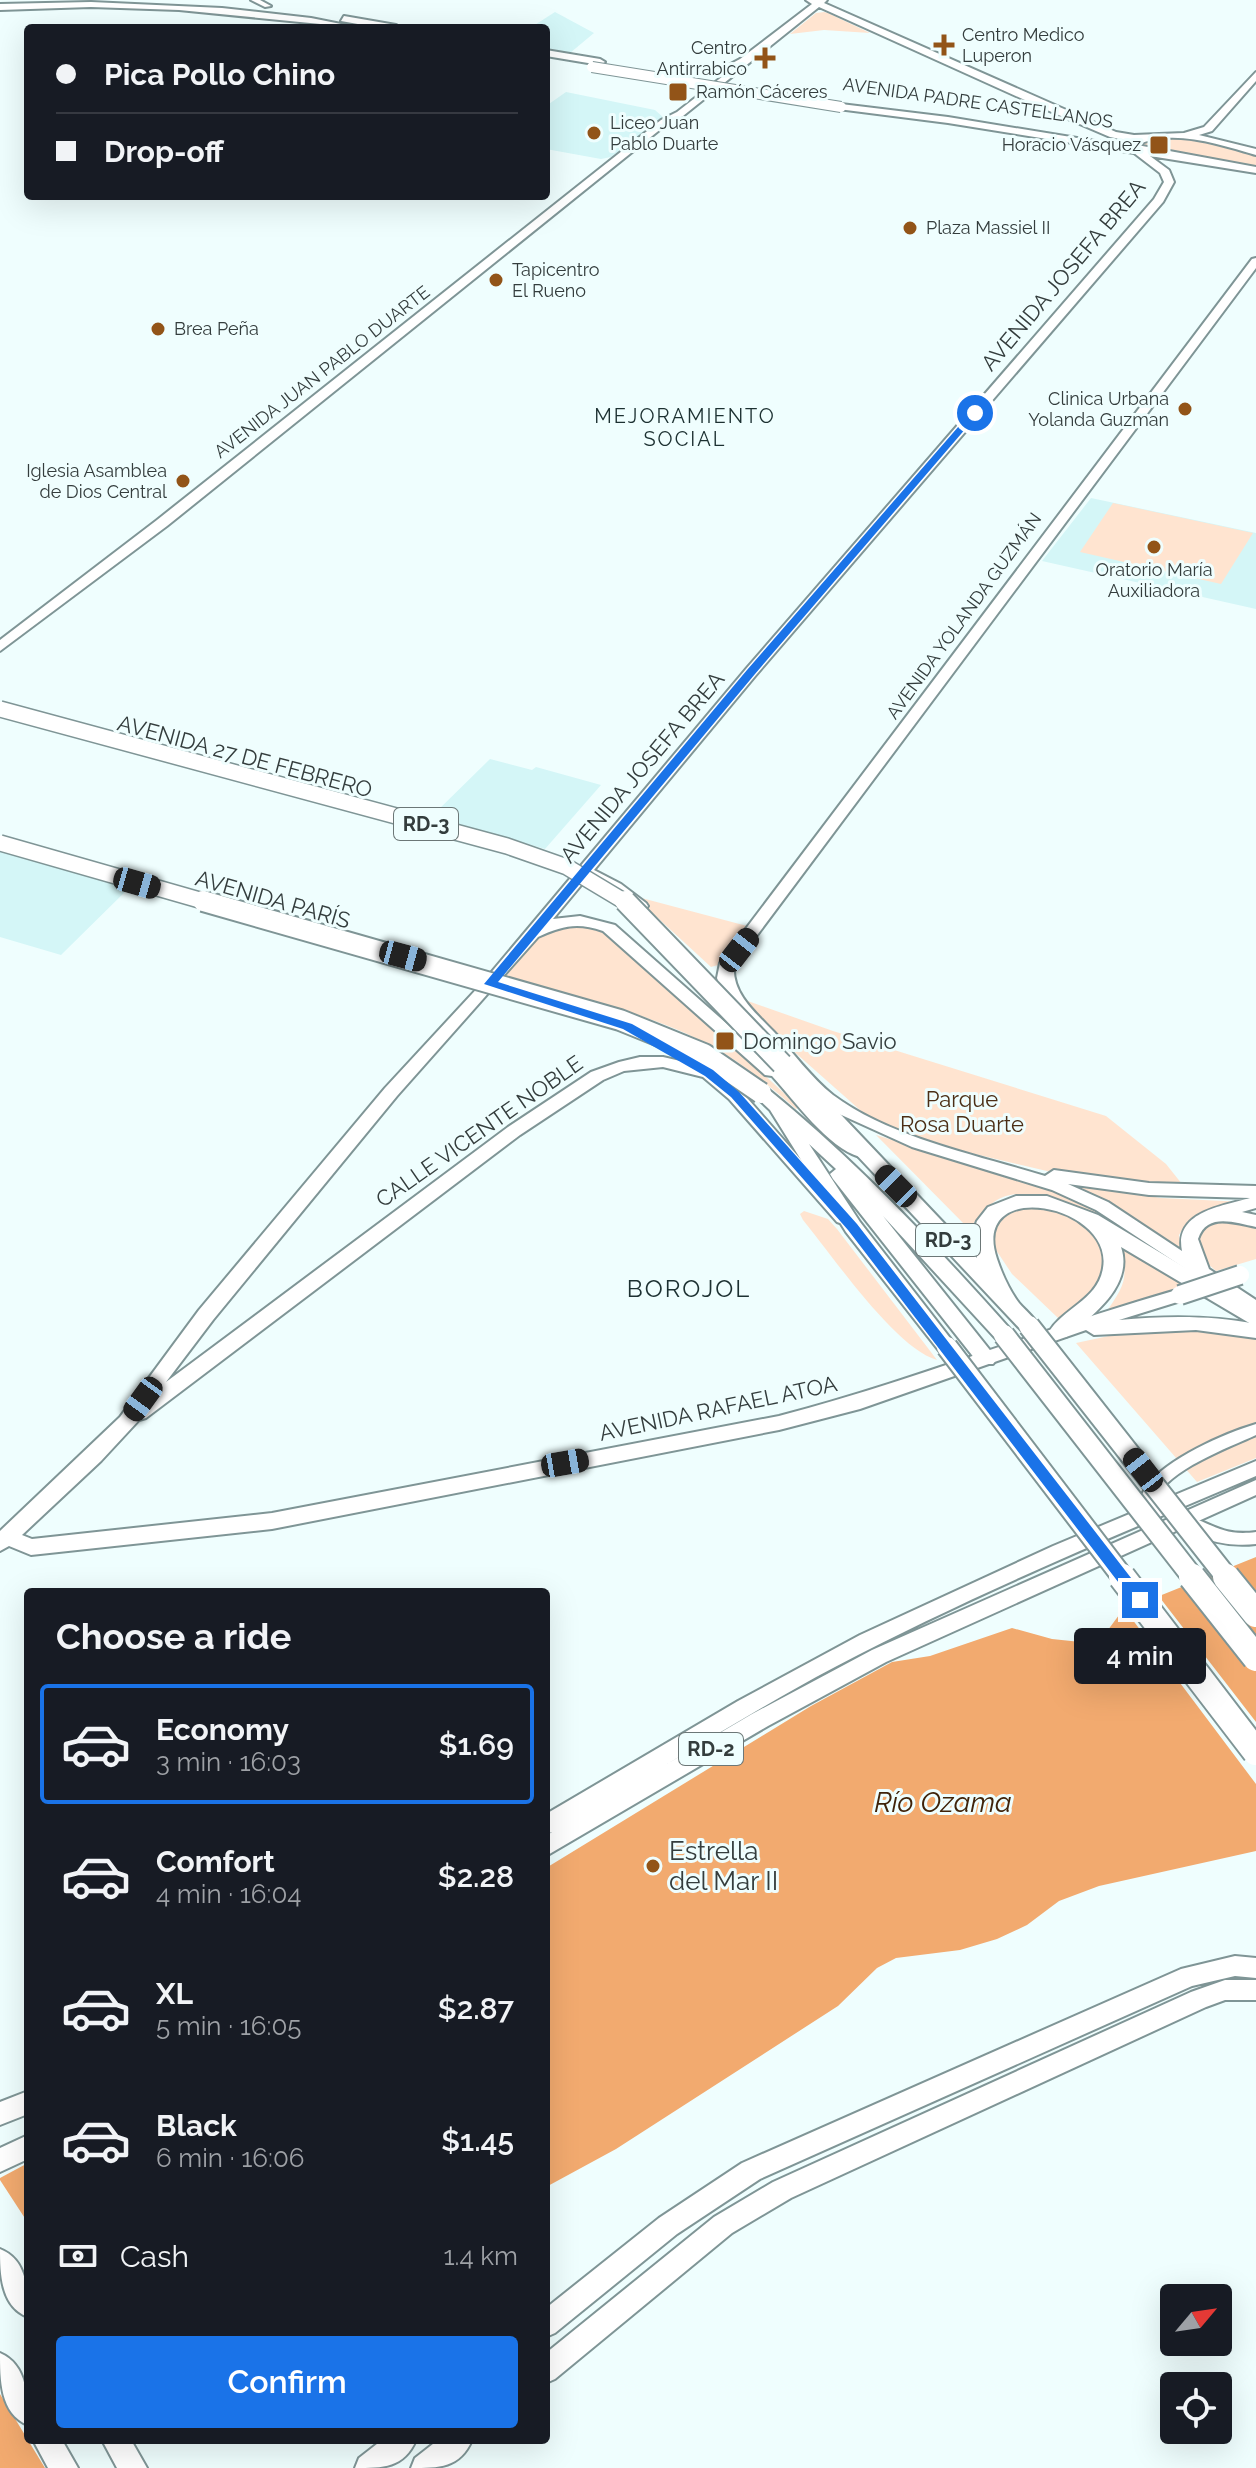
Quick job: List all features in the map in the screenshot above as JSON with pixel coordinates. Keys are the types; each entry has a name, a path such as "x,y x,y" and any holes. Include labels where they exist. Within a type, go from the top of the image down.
{"highway":[{"name":"RD-3","path":"0,712 507,846 567,867 623,899 1029,1326 1256,1614"},
{"name":"RD-3","path":"0,845 620,1020 704,1054 768,1099 810,1108 871,1189 1004,1335 1256,1658"},
{"path":"797,1080 810,1108 986,1359"},
{"path":"768,1099 853,1227"},
{"path":"1010,1306 986,1250 982,1232 988,1218 999,1209 1022,1201 1053,1203 1088,1218 1200,1282 1256,1320"},
{"path":"1059,1332 1091,1308 1111,1281 1113,1254 1109,1242 1088,1218"},
{"name":"RD-3","path":"853,1227 1256,1752"}],"main road":[{"path":"0,4 14,0"},
{"path":"0,4 112,0 183,3 328,24"},
{"path":"216,0 373,24"},
{"path":"817,1 1050,108 1114,135 1142,139"},
{"name":"AVENIDA JUAN PABLO DUARTE","path":"0,647 162,523 668,120 740,67 743,61 817,1"},
{"path":"550,54 596,65"},
{"path":"550,60 596,65"},
{"name":"AVENIDA PADRE CASTELLANOS","path":"596,65 1255,170"},
{"path":"1175,137 1202,132 1220,118 1256,75"},
{"name":"AVENIDA PADRE CASTELLANOS","path":"843,104 1093,138 1204,138 1252,151"},
{"path":"1050,108 1105,145"},
{"path":"1220,118 1218,127 1222,135 1252,151"},
{"path":"1054,133 1075,131 1075,125"},
{"path":"1136,152 1130,145 1142,139"},
{"name":"AVENIDA JOSEFA BREA","path":"127,1422 206,1315 391,1092 490,984 780,638 1159,200 1169,182 1165,172 1136,152"},
{"name":"AVENIDA YOLANDA GUZMÁN","path":"735,1000 725,978 726,966 1256,261"},
{"name":"AVENIDA 27 DE FEBRERO","path":"0,712 581,874 644,931 810,1108"},
{"name":"AVENIDA PARÍS","path":"0,845 490,984 628,1027 709,1073"},
{"path":"581,874 631,897 735,1000 810,1108 862,1119 918,1143 1058,1186 1102,1206 1256,1309"},
{"path":"523,943 557,921 588,920 609,928 835,1134 865,1155"},
{"name":"CALLE VICENTE NOBLE","path":"127,1422 514,1131 597,1076 640,1062 663,1062 709,1073 735,1095 853,1227"},
{"path":"992,1164 1067,1179 1149,1189 1256,1192"},
{"path":"1210,1279 1190,1253 1186,1238 1190,1229 1256,1202"},
{"path":"1218,1215 1236,1215 1256,1221"},
{"name":"AVENIDA RAFAEL ATOA","path":"4,1540 31,1547 272,1521 779,1423 853,1404 1059,1332 1248,1272"},
{"path":"1059,1332 1173,1322 1236,1326 1256,1331"},
{"path":"4,1540 127,1422"},
{"path":"873,1648 1147,1514 1256,1468"},
{"path":"873,1648 1160,1531 1256,1487"},
{"name":"RD-2","path":"550,1823 761,1699 873,1648"},
{"name":"RD-2","path":"550,1845 760,1720 873,1648"},
{"path":"550,2321 668,2226 751,2171 1189,1976 1235,1966 1256,1968"},
{"path":"550,2367 723,2225 782,2190 1199,1999 1225,1990 1256,1990"},
{"path":"0,2114 24,2104"},
{"path":"0,2161 24,2148"},
{"path":"0,2261 24,2299"},
{"path":"0,2366 24,2405"},
{"path":"49,2444 64,2468"},
{"path":"118,2444 133,2468"},
{"path":"369,2468 398,2444"},
{"path":"425,2468 454,2444"}],"street":[{"path":"254,0 267,6"},
{"path":"1160,1531 1147,1514 1148,1498 1164,1475 1256,1429"},
{"path":"1172,1503 1186,1520 1207,1533 1225,1539 1256,1538"}],"shaded area":[{"path":"555,12 594,33 570,53 550,50 550,24 536,24"},
{"name":"Liceo Juan Pablo Duarte","path":"566,92 655,110 664,118 611,157 601,159 550,150 550,103"},
{"name":"Oratorio María Auxiliadora","path":"1091,498 1256,533 1256,609 1042,561"},
{"path":"490,759 532,770 536,767 601,785 545,849 432,816"},
{"path":"0,849 132,885 61,955 0,937"}],"green space":[{"path":"824,12 870,33 824,30 790,34 816,13"},
{"path":"1186,138 1256,154 1256,168 1136,146 1141,141"},
{"path":"1113,503 1253,533 1221,584 1080,552"},
{"path":"634,896 747,926 718,965 711,967"},
{"path":"584,924 616,938 799,1107 796,1109 728,1056 676,1029 618,1008 503,976 513,960 545,929"},
{"name":"Parque Rosa Duarte","path":"745,1000 833,1031 1106,1116 1166,1164 1186,1189 1068,1176 945,1147 869,1118 773,1033"},
{"path":"876,1135 1049,1187 1084,1203 1190,1271 1093,1215 1038,1195 1014,1195 994,1202 969,1229"},
{"path":"1058,1181 1161,1198 1245,1202 1185,1225 1179,1235 1182,1252"},
{"path":"1046,1206 1086,1225 1102,1247 1103,1260 1096,1284 1080,1304 1058,1318 1012,1274 992,1244 991,1225 1015,1208"},
{"path":"804,1211 828,1219 837,1229 937,1360 920,1352 884,1320 803,1220 800,1214"},
{"path":"1225,1218 1256,1226 1256,1259 1216,1271 1199,1256 1196,1231 1210,1222"},
{"path":"1117,1242 1189,1287 1105,1314 1124,1280 1124,1264"},
{"path":"1190,1329 1256,1337 1256,1458 1197,1482 1076,1343 1132,1331"}],"water":[{"name":"Río Ozama","path":"1256,1557 1256,1851 1099,1886 1059,1901 1027,1925 997,1939 960,1950 896,1958 877,1968 838,2006 616,2149 550,2185 550,1866 811,1706 892,1662 930,1656 1012,1628 1052,1639 1090,1643 1102,1638 1122,1611"},
{"path":"24,2165 24,2444 38,2444 98,2468 0,2468 0,2178"}],"pier":[{"path":"1157,1594 1256,1722 1256,1784 1123,1607"},
{"path":"0,2180 24,2217 24,2433 0,2394"},
{"path":"30,2444 143,2444 106,2468 45,2468"}],"place":[{"name":"Centro Medico Luperon","path":"944,45"},
{"name":"Centro Antirrabico","path":"765,58"},
{"name":"Ramón Cáceres","path":"678,92"},
{"name":"Liceo Juan Pablo Duarte","path":"594,133"},
{"name":"Horacio Vásquez","path":"1159,145"},
{"name":"Plaza Massiel II","path":"910,228"},
{"name":"Tapicentro El Rueno","path":"496,280"},
{"name":"Brea Peña","path":"158,329"},
{"name":"Clinica Urbana Yolanda Guzman","path":"1185,409"},
{"name":"Iglesia Asamblea de Dios Central","path":"183,481"},
{"name":"Oratorio María Auxiliadora","path":"1154,547"},
{"name":"Domingo Savio","path":"725,1041"},
{"name":"Estrella del Mar II","path":"653,1866"}],"district":[{"name":"MEJORAMIENTO SOCIAL","path":"685,428"},
{"name":"BOROJOL","path":"689,1289"}],"route":[{"path":"975,413 751,672 490,984 628,1027 709,1073 735,1095 834,1210 853,1227 1140,1600"}]}
